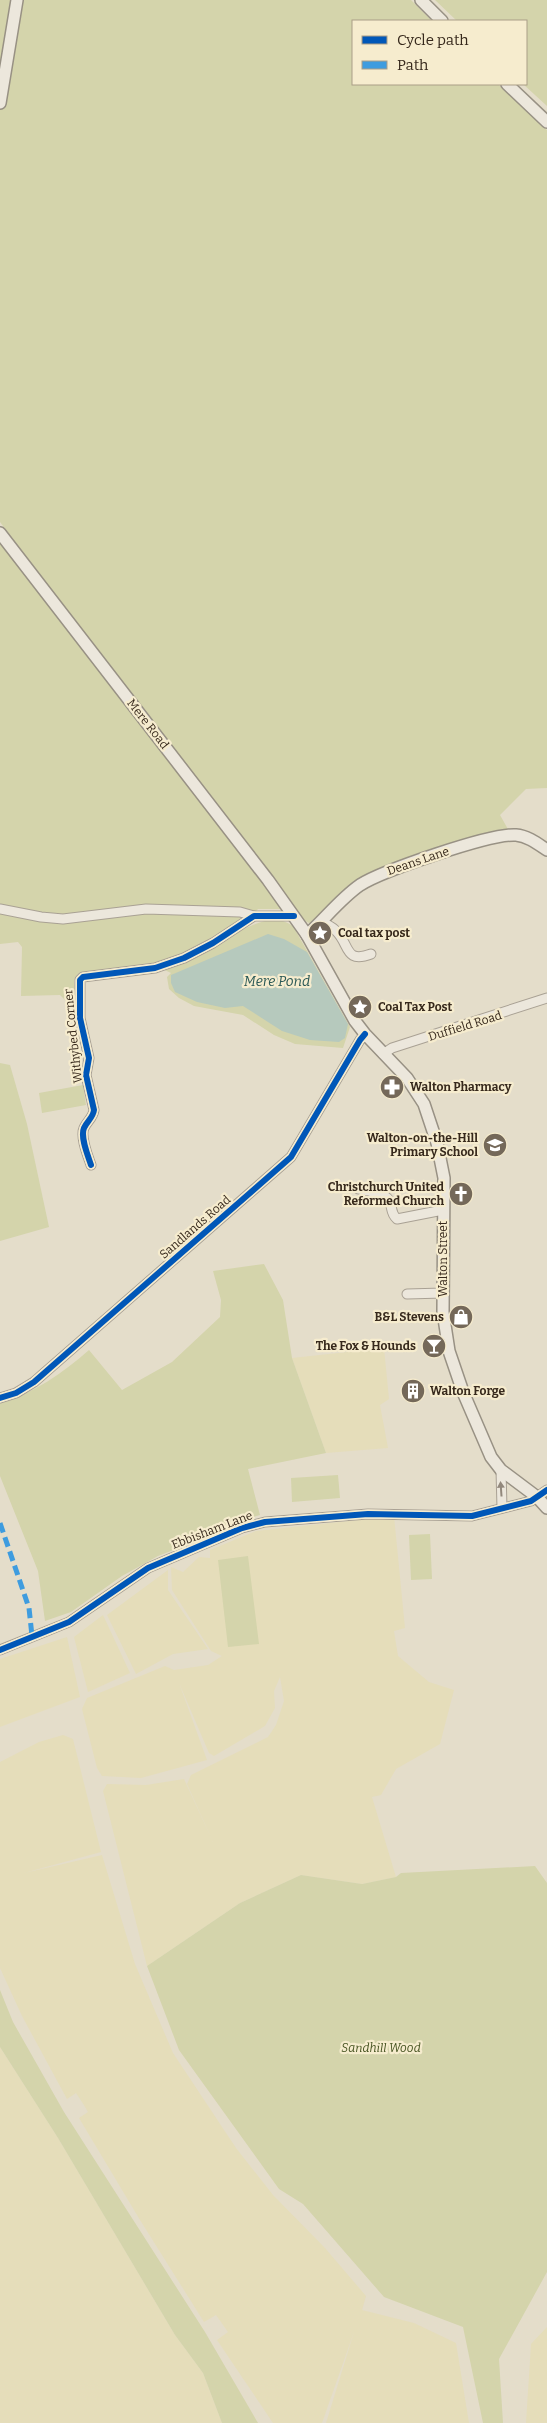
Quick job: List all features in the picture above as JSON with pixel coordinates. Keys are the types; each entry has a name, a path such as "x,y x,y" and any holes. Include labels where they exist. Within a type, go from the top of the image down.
{"main road":[{"path":"0,103 17,0"},
{"path":"421,0 441,20"},
{"path":"508,85 547,122"},
{"name":"Mere Road","path":"0,533 294,916"},
{"name":"Deans Lane","path":"307,935 323,922 342,900 368,880 455,849 516,835 531,840 547,850"},
{"name":"Walton Street","path":"294,916 307,935 339,994 365,1034 418,1091 431,1120 444,1178 443,1293 449,1351 463,1392 491,1457 501,1470 542,1493 547,1508"}],"street":[{"path":"0,909 40,917 63,919 146,909 240,912 254,916 294,916"},
{"name":"Withybed Corner","path":"91,1165 83,1134 84,1128 93,1116 94,1110 86,1074 89,1058 80,1018 80,980 83,977 155,968 170,963 213,943 254,916"},
{"path":"323,922 336,931 353,956 358,958 371,954"},
{"name":"Duffield Road","path":"383,1054 392,1048 547,998"},
{"name":"Sandlands Road","path":"0,1398 16,1393 34,1382 291,1157 365,1034"},
{"path":"358,1189 383,1195 389,1200 392,1215 397,1219 443,1210"},
{"path":"407,1294 443,1293"},
{"path":"501,1470 502,1508"},
{"name":"Ebbisham Lane","path":"2,1649 69,1622 148,1568 242,1528 266,1522 368,1514 472,1516 531,1501 542,1493"}],"shaded area":[{"path":"384,1348 389,1399 380,1405 388,1448 326,1453 292,1358"},
{"path":"394,1516 405,1628 394,1631 398,1656 429,1682 454,1690 440,1744 396,1769 381,1795 372,1797 396,1877 362,1884 301,1875 240,1903 147,1966 103,1791 107,1784 146,1785 184,1779 213,1842 187,1784 191,1775 268,1737 276,1725 284,1701 280,1677 274,1691 275,1708 265,1726 214,1756 209,1753 179,1683 207,1760 141,1778 102,1776 97,1768 82,1709 87,1698 165,1666 174,1670 208,1665 222,1656 211,1651 172,1590 171,1567 183,1572 199,1557 210,1558 210,1550 256,1531"},
{"path":"168,1570 168,1590 208,1649 173,1654 136,1674 107,1615"},
{"path":"103,1615 130,1673 88,1692 74,1637"},
{"path":"67,1637 80,1697 0,1727 0,1659"},
{"path":"63,1735 73,1739 101,1852 24,1873 102,1855 135,1964 173,2053 236,2148 273,2195 325,2248 366,2296 362,2310 414,2323 456,2343 469,2423 326,2423 354,2332 322,2423 273,2423 217,2340 228,2332 216,2315 204,2322 79,2118 88,2112 84,2105 76,2093 67,2099 22,2016 0,1968 0,1762 39,1742"},
{"path":"0,2047 58,2138 175,2335 203,2373 222,2423 0,2423"},
{"path":"547,2327 547,2423 526,2423 531,2344"}],"green space":[{"path":"0,0 411,0 431,20 352,20 352,85 499,85 547,130 547,788 526,789 500,815 509,831 459,842 377,870 363,877 338,897 311,924 303,920 0,522"},
{"path":"435,0 547,0 547,106 524,85 527,85 527,20 456,20"},
{"path":"0,542 283,909 258,909 237,932 258,923 272,920 286,922 293,926 350,1027 343,1048 295,1044 274,1035 243,1015 194,1006 179,998 169,989 167,977 171,973 154,965 87,973 74,980 76,1011 60,995 21,996 22,947 18,942 0,944"},
{"path":"0,1063 10,1065 27,1124 49,1227 0,1241"},
{"path":"83,1085 86,1105 42,1113 39,1093"},
{"path":"264,1264 283,1300 292,1358 326,1453 248,1469 260,1515 227,1525 189,1544 158,1556 122,1576 71,1612 45,1621 38,1571 0,1476 0,1403 25,1394 48,1381 89,1350 122,1390 172,1362 220,1317 221,1300 213,1271"},
{"path":"338,1475 340,1498 292,1502 291,1478"},
{"path":"430,1534 432,1579 411,1580 409,1535"},
{"path":"248,1556 259,1644 228,1647 218,1560"},
{"name":"Sandhill Wood","path":"535,1866 547,1883 547,2272 499,2359 503,2423 483,2423 463,2327 384,2297 303,2204 279,2189 179,2050 147,1966 240,1903 301,1875 362,1884 396,1877 401,1873"},
{"path":"0,1990 13,2022 64,2112 205,2332 258,2423 222,2423 203,2373 175,2335 58,2138 0,2047"}],"water":[{"name":"Mere Pond","path":"268,934 284,939 307,952 348,1024 345,1038 339,1042 310,1040 282,1031 243,1006 225,1008 197,1002 175,992 171,983 171,975"}],"marked path":[{"path":"0,1523 29,1608 32,1636"}],"cycle path":[{"path":"91,1165 83,1136 84,1128 94,1110 86,1075 89,1058 80,1018 80,980 83,977 155,968 184,958 213,943 254,916 294,916"},
{"path":"0,1398 16,1393 34,1382 291,1157 365,1034"},
{"path":"0,1650 69,1622 148,1568 242,1528 265,1522 368,1514 472,1516 531,1501 547,1490"}],"place":[{"name":"Coal tax post","path":"320,933"},
{"name":"Coal Tax Post","path":"360,1007"},
{"name":"Walton Pharmacy","path":"392,1087"},
{"name":"Walton-on-the-Hill Primary School","path":"495,1145"},
{"name":"Christchurch United Reformed Church","path":"461,1194"},
{"name":"B&L Stevens","path":"461,1317"},
{"name":"The Fox & Hounds","path":"434,1346"},
{"name":"Walton Forge","path":"413,1391"}]}
